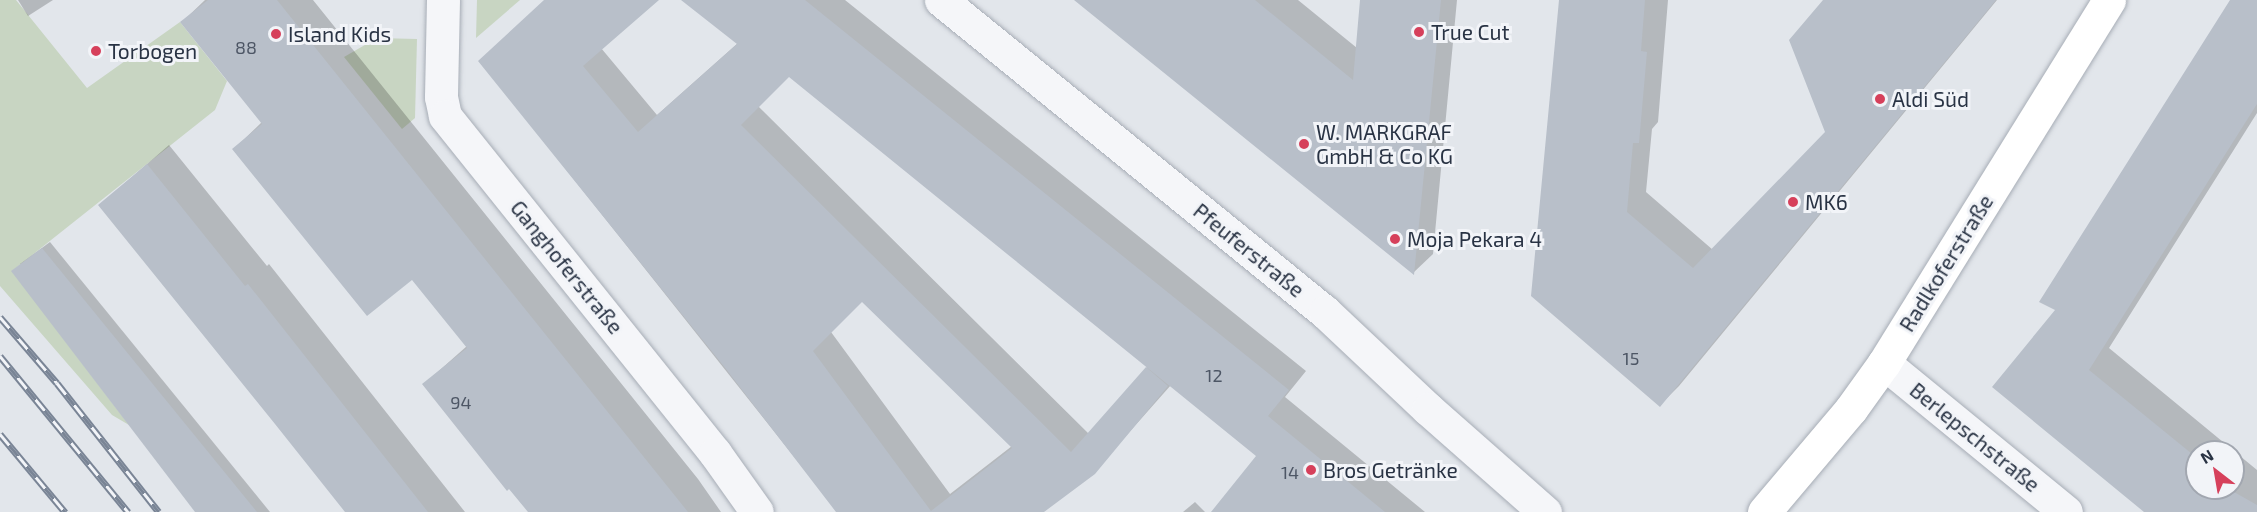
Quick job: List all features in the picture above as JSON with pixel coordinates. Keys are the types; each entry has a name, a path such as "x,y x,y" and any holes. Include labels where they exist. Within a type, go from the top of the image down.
{"main road":[{"name":"Radlkoferstraße","path":"1764,512 1851,409 1884,363 2109,0"}],"street":[{"name":"Pfeuferstraße","path":"956,5 1325,312 1428,409 1545,512"},
{"name":"Ganghoferstraße","path":"443,10 441,97 445,116 715,453 758,512"},
{"name":"Berlepschstraße","path":"1884,363 2066,512"}],"green space":[{"path":"0,0 16,0 87,88 180,22 227,81 215,110 12,271 129,425 112,415 0,286"},
{"path":"477,0 520,0 476,38"},
{"path":"377,38 417,39 415,118 402,129 344,57"}],"building":[{"path":"208,0 277,0 688,512 528,512 509,489 507,491 422,384 467,348 412,280 367,316 232,149 262,124 180,22"},
{"path":"544,0 659,0 583,66 638,132 737,44 681,0 805,0 1289,390 1268,416 1385,512 1211,512 1256,456 789,77 741,125 1071,452 1146,367 1168,386 1095,474 1044,512 836,512 726,369 478,61","holes":["862,302 1012,448 931,511 813,351"]},
{"path":"1074,0 1255,0 1353,80 1360,0 1441,0 1414,275"},
{"name":"MK6","path":"1559,0 1645,0 1641,51 1647,52 1639,143 1633,143 1627,212 1693,268 1825,132 1789,40 1823,0 1996,0 1660,407 1531,296"},
{"path":"2230,0 2257,0 2257,104 2089,370 2185,448 2185,500 2245,498 2257,505 2257,512 2144,512 1992,387 2055,310 2039,302"},
{"path":"147,164 245,286 248,284 428,512 345,512 98,205"},
{"path":"42,248 257,512 195,512 11,271"}],"railway":[{"path":"0,317 57,383 159,512"},
{"path":"0,356 128,512"},
{"path":"0,434 65,512"}],"place":[{"name":"True Cut","path":"1419,32"},
{"name":"Island Kids","path":"276,34"},
{"name":"Torbogen","path":"96,51"},
{"name":"Aldi Süd","path":"1880,99"},
{"name":"W. MARKGRAF GmbH & Co KG","path":"1304,144"},
{"name":"MK6","path":"1793,202"},
{"name":"Moja Pekara 4","path":"1395,239"},
{"name":"Bros Getränke","path":"1311,470"}]}
